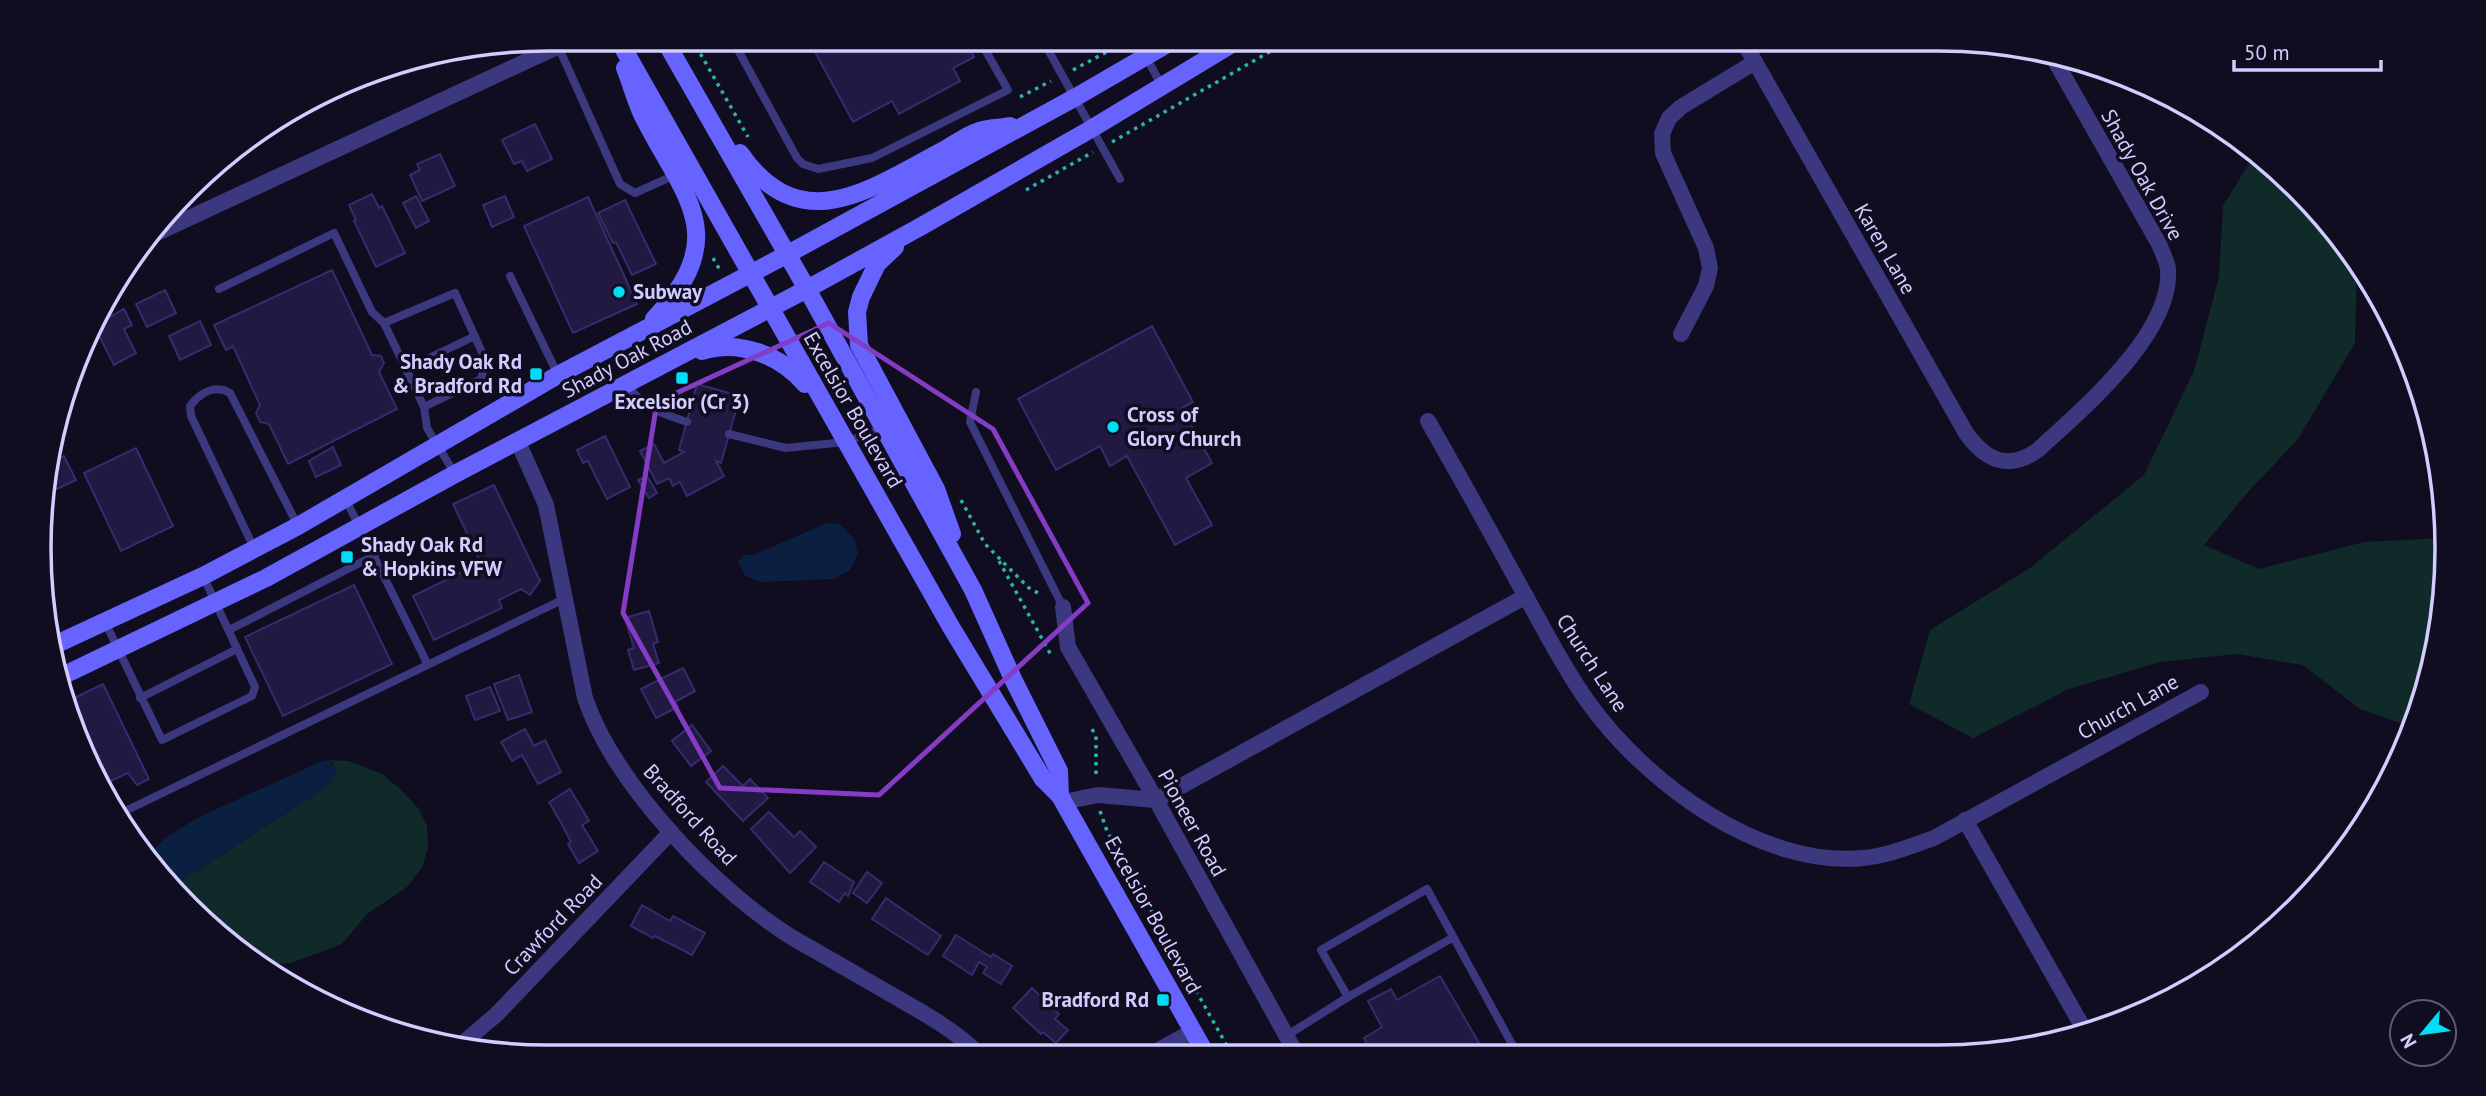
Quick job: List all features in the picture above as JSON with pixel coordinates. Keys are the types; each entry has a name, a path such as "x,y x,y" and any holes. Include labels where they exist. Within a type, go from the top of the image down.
{"main road":[{"path":"620,51 641,112 683,171 694,214 696,247 681,285 646,327"},
{"name":"Excelsior Boulevard","path":"671,51 807,289 973,590 1059,771 1062,799"},
{"name":"Shady Oak Road","path":"60,643 203,576 298,526 558,375 786,255 1155,51"},
{"name":"Shady Oak Road","path":"67,674 216,603 807,289 920,227 1219,51"},
{"path":"676,60 751,169 763,181 777,189 814,201 843,200 978,131 1024,124"},
{"name":"Excelsior Boulevard","path":"683,171 750,274 951,627 1043,779 1062,799 1201,1045"},
{"path":"920,227 877,264 867,283 857,312 859,345 936,489 973,590"},
{"path":"675,359 716,346 743,348 761,353 794,372 825,407"}],"street":[{"path":"168,227 547,51"},
{"name":"Karen Lane","path":"1749,51 1966,433 1978,449 1989,457 2008,463"},
{"path":"1681,334 1706,286 1710,268 1706,248 1663,153 1662,134 1670,118 1681,107 1755,62"},
{"name":"Shady Oak Drive","path":"2008,463 2028,457 2038,450 2102,391 2151,328 2165,299 2168,268 2159,244 2058,66"},
{"name":"Church Lane","path":"1428,421 1587,702 1619,741 1656,777 1697,807 1742,832 1791,850 1827,859 1864,858 1899,851 1934,838 2201,692"},
{"name":"Bradford Road","path":"518,442 546,505 585,698 593,721 621,769 671,832 764,919 954,1031 969,1045"},
{"path":"1062,799 1098,795 1156,800 1525,596"},
{"name":"Pioneer Road","path":"1063,607 1068,647 1291,1045"},
{"path":"1965,820 2081,1024"},
{"name":"Crawford Road","path":"468,1039 496,1014 671,832"},
{"path":"1168,1045 1193,1031"}],"lane":[{"path":"560,51 620,184 635,193 683,171"},
{"path":"739,51 797,158 803,164 818,169 872,158 1008,90 986,51"},
{"path":"1049,51 1120,179"},
{"path":"1142,51 1162,86"},
{"path":"219,289 334,233 372,312 384,323 406,369 424,408 427,428 455,474"},
{"path":"510,276 558,375"},
{"path":"384,323 455,293 486,361 481,379 424,408"},
{"path":"406,369 475,336"},
{"path":"626,384 640,400 657,413 687,422"},
{"path":"255,549 191,416 190,406 206,391 215,389 230,393 298,526"},
{"path":"976,392 970,422 1063,607"},
{"path":"729,434 786,448 845,442 884,428"},
{"path":"345,500 427,663"},
{"path":"229,630 375,555"},
{"path":"105,622 162,740 252,696 255,687 203,576"},
{"path":"126,811 564,599"},
{"path":"140,698 237,649"},
{"path":"1348,997 1321,950 1427,890 1512,1045"},
{"path":"1286,1036 1452,937"}],"path":[{"path":"699,51 752,144"},
{"path":"1018,98 1109,51"},
{"path":"1016,195 1269,51"},
{"path":"706,260 721,254"},
{"path":"713,258 722,274"},
{"path":"959,495 985,544 1029,588 1063,607"}],"highlighted area":[{"path":"829,323 993,429 1088,603 879,795 720,788 623,613 657,402"}],"green space":[{"path":"2250,161 2290,196 2332,245 2357,280 2355,343 2298,439 2248,492 2204,545 2259,569 2364,542 2435,539 2434,581 2426,645 2403,724 2360,709 2303,665 2237,654 2160,662 2069,689 1973,738 1909,704 1930,630 2030,568 2144,475 2194,371 2219,277 2223,206"},
{"path":"329,760 349,761 382,774 400,789 418,808 427,826 428,848 422,868 407,887 367,914 342,944 291,963 276,963 220,922 180,882 331,784 334,764"}],"water":[{"path":"827,523 839,524 855,539 858,554 850,570 833,579 761,582 745,576 738,562 744,555 754,555"},
{"path":"329,760 337,771 331,784 180,882 153,850 165,838 199,817"}],"building":[{"path":"815,51 971,51 974,57 953,68 960,81 899,114 892,101 853,122"},
{"path":"535,124 552,159 527,171 522,161 514,164 502,140"},
{"path":"440,154 455,186 422,201 410,175 420,170 417,164"},
{"path":"372,194 379,208 382,206 405,253 376,267 349,205"},
{"path":"416,196 429,221 416,228 403,203"},
{"path":"505,196 514,217 492,227 483,205"},
{"path":"588,197 637,304 573,333 524,226"},
{"path":"625,200 656,264 632,275 598,213"},
{"path":"332,270 372,355 381,356 384,363 379,372 397,409 288,464 269,424 260,422 256,413 260,405 233,346 226,350 214,325"},
{"path":"165,290 176,313 147,327 136,304"},
{"path":"124,309 132,325 124,329 136,353 114,365 99,335 107,319"},
{"path":"200,321 211,345 180,360 169,336"},
{"name":"Cross of Glory Church","path":"1152,326 1193,402 1182,408 1212,463 1186,478 1212,525 1175,545 1127,456 1110,466 1100,446 1056,470 1018,399"},
{"path":"697,384 740,396 721,463 716,461 724,476 687,496 680,482 673,486 669,478 657,484 640,451 654,444 664,463 684,452 679,450"},
{"path":"605,436 630,487 607,499 588,461 583,463 577,450"},
{"path":"333,447 341,465 316,477 309,461"},
{"path":"136,448 173,526 121,551 84,473"},
{"path":"59,456 64,456 76,480 54,490"},
{"path":"647,476 657,493 649,498 638,480"},
{"path":"494,485 540,581 530,595 521,589 499,600 502,608 434,640 413,596 481,563 453,504"},
{"path":"354,585 392,664 283,716 245,637"},
{"path":"649,611 658,642 653,644 659,663 634,670 628,650 634,648 625,618"},
{"path":"683,668 695,691 675,702 678,707 656,718 641,689"},
{"path":"519,675 532,712 508,720 494,684"},
{"path":"103,684 149,779 137,785 128,773 109,782 74,698"},
{"path":"490,687 500,711 475,720 466,696"},
{"path":"692,725 711,751 691,766 672,741"},
{"path":"525,729 534,746 545,740 561,772 538,784 522,755 512,761 501,742"},
{"path":"723,766 743,786 750,779 768,798 743,821 706,782"},
{"path":"570,789 589,821 582,825 598,851 579,863 549,802"},
{"path":"769,812 794,837 800,831 816,847 790,873 751,829"},
{"path":"824,862 854,882 848,896 845,893 839,902 810,882"},
{"path":"867,872 882,883 867,903 853,893"},
{"path":"886,898 941,936 928,955 872,919"},
{"path":"642,905 670,921 673,916 705,933 692,955 631,926"},
{"path":"956,935 991,957 993,954 1012,966 1001,984 983,973 987,967 979,962 972,975 943,956"},
{"path":"1440,976 1480,1045 1368,1045 1364,1038 1382,1027 1368,1001 1391,989 1397,1000"},
{"path":"1032,988 1059,1014 1055,1019 1068,1030 1056,1043 1043,1032 1041,1034 1013,1008"}],"place":[{"name":"Subway","path":"619,292"},
{"name":"Shady Oak Rd & Bradford Rd","path":"536,374"},
{"name":"Excelsior (Cr 3)","path":"682,378"},
{"name":"Cross of Glory Church","path":"1113,427"},
{"name":"Shady Oak Rd & Hopkins VFW","path":"347,557"},
{"name":"Bradford Rd","path":"1163,1000"}]}
